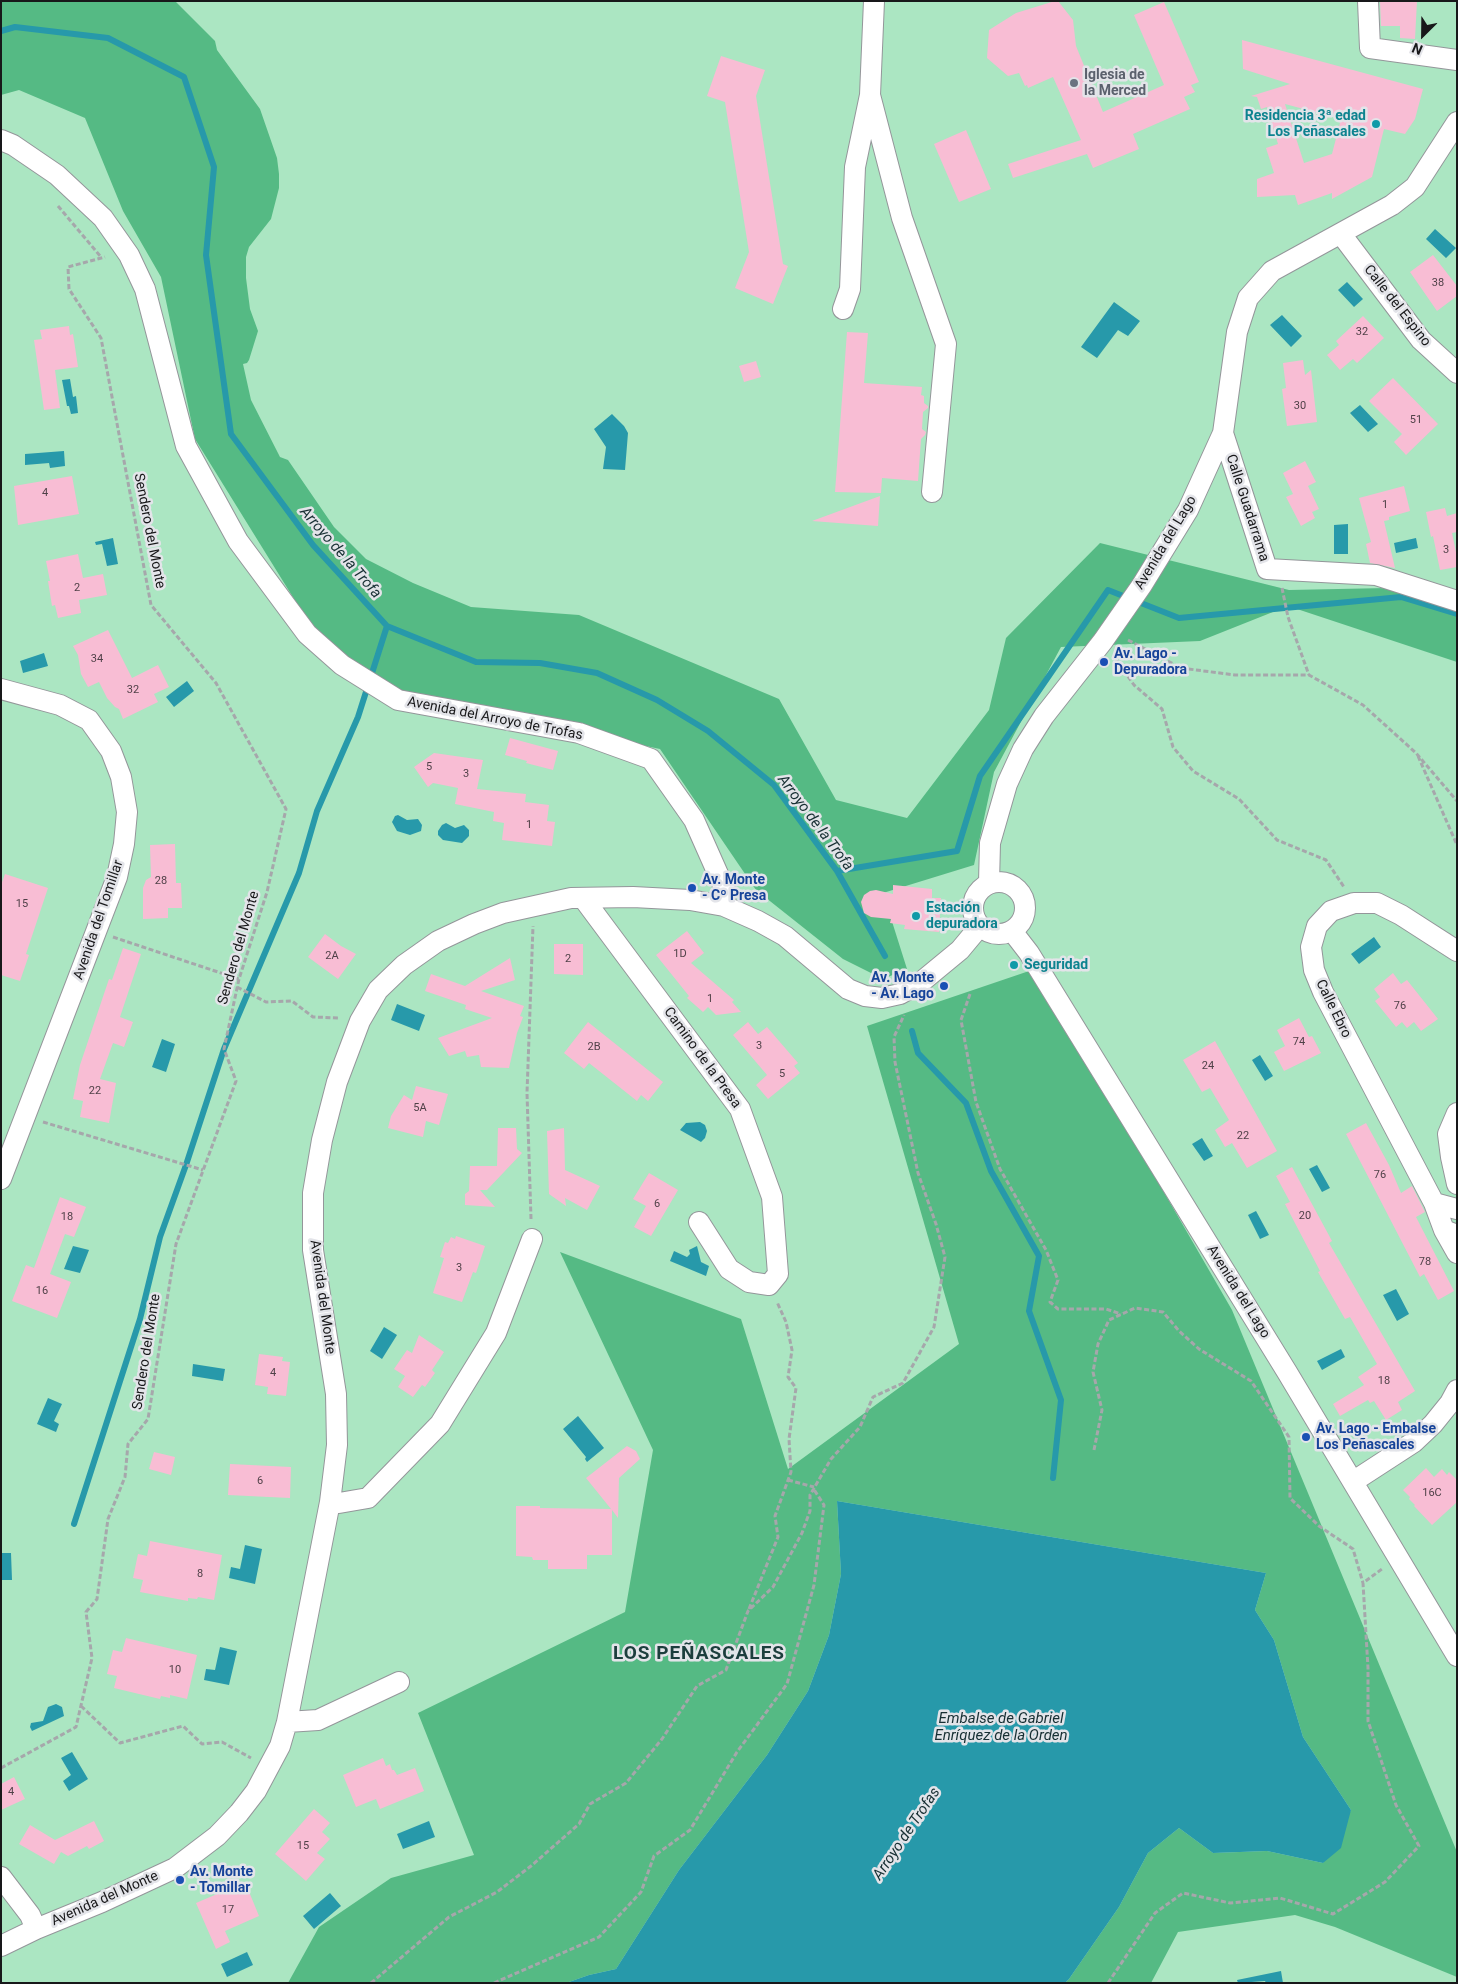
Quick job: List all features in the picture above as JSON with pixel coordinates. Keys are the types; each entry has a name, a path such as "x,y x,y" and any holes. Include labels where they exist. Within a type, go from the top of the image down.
{"street":[{"path":"843,309 850,289 855,167 870,95 874,1"},
{"path":"1368,1 1370,48 1457,60"},
{"path":"870,95 902,218 946,344 932,492"},
{"name":"Avenida del Lago","path":"989,883 990,843 1007,784 1019,758 1044,716 1107,636 1142,585 1188,510 1223,433 1237,332 1248,298 1272,271 1392,205 1415,187 1457,122"},
{"name":"Avenida del Arroyo de Trofas","path":"1,140 13,145 57,175 102,218 129,255 145,288 186,446 238,540 307,634 342,665 398,700 579,733 651,759 694,820 726,892 724,906"},
{"name":"Calle del Espino","path":"1341,234 1421,340 1457,373"},
{"name":"Calle Guadarrama","path":"1223,433 1267,570 1376,575 1457,601"},
{"name":"Avenida del Tomillar","path":"1,689 60,705 89,720 111,750 121,777 127,812 124,844 116,877 97,932 1,1179"},
{"path":"1000,881 1011,884 1020,892 1025,902 1025,913 1021,923 1012,931 1001,934 990,933 980,926 974,918 972,908 974,898 980,889 989,883 1000,881"},
{"name":"Avenida del Monte","path":"1,1946 175,1868 217,1836 239,1813 256,1791 280,1746 287,1722 330,1502 336,1445 336,1394 313,1250 313,1193 322,1140 337,1082 360,1021 378,990 404,965 438,941 474,924 503,913 534,905 583,898 633,897 681,900 724,906 758,921 785,936 848,989 865,996 882,998 900,994 920,983 960,950 980,926"},
{"name":"Camino de la Presa","path":"583,898 740,1109 772,1196 778,1274 769,1285"},
{"name":"Calle Ebro","path":"1457,951 1400,915 1377,903 1354,903 1331,911 1317,926 1311,947 1314,970 1323,992 1450,1232 1457,1253"},
{"name":"Avenida del Lago","path":"1012,931 1029,953 1354,1481 1457,1656"},
{"path":"1457,1113 1448,1134 1450,1157 1457,1184"},
{"path":"1434,1203 1457,1209"},
{"path":"699,1222 729,1270 750,1282 769,1285"},
{"path":"330,1502 339,1503 368,1498 440,1424 496,1333 532,1239"},
{"path":"1354,1481 1414,1442 1433,1424 1450,1403 1457,1390"},
{"path":"287,1722 318,1720 399,1682"},
{"path":"1,1877 30,1915 36,1929"}],"path":[{"name":"Sendero del Monte","path":"1,1768 76,1727 92,1658 86,1612 97,1599 108,1519 125,1477 128,1444 148,1419 176,1244 236,1081 224,1049 237,986 267,892 286,809 216,683 151,605 101,338 69,289 68,267 101,257 129,255"},
{"path":"1279,570 1288,617 1309,675"},
{"path":"1107,636 1181,668 1235,675 1309,675 1364,705 1416,753 1457,801"},
{"path":"1107,636 1134,685 1162,709 1173,747 1193,771 1239,799 1277,840 1326,860 1354,903"},
{"path":"1416,753 1457,845"},
{"path":"532,1239 527,1093 534,905"},
{"path":"97,932 239,979"},
{"path":"237,986 266,1002 292,1001 313,1017 348,1018"},
{"path":"970,994 961,1020 976,1102 1000,1169 1046,1250 1058,1280 1050,1302 1058,1309 1106,1309 1122,1314"},
{"path":"748,1611 773,1587 802,1533 810,1511 810,1495 831,1459 860,1427 873,1397 903,1383 934,1328 945,1257 936,1224 918,1174 895,1062 894,1037 902,1016 908,1013"},
{"path":"25,1117 203,1170"},
{"path":"371,1983 449,1917 497,1892 531,1866 579,1824 590,1804 626,1783 662,1739 697,1686 726,1670 778,1537 775,1516 791,1472 789,1439 796,1388 788,1377 792,1350 786,1322 769,1285"},
{"path":"1094,1450 1102,1410 1093,1372 1098,1344 1109,1320 1134,1308 1163,1312 1179,1331 1199,1349 1251,1381 1288,1437 1290,1498 1319,1526 1353,1549 1363,1583 1368,1668 1368,1721 1396,1805 1419,1846 1385,1882 1333,1914 1280,1898 1230,1903 1183,1893 1156,1913 1108,1983"},
{"path":"494,1983 599,1937 641,1892 654,1856 690,1830 738,1752 787,1684 814,1585 824,1505 814,1487 788,1480"},
{"path":"1363,1583 1398,1556"},
{"path":"81,1706 120,1743 183,1726 202,1744 222,1742 259,1762"}],"green space":[{"path":"1,1 1457,1 1457,1983 1,1983"},
{"path":"1,1 175,1 215,41 217,50 260,109 277,158 279,188 271,219 249,247 246,257 246,278 250,309 258,331 249,360 243,364 251,400 280,457 288,460 334,527 366,559 413,583 471,607 579,615 779,699 836,800 907,818 989,710 1006,638 1100,543 1289,590 1387,588 1457,609 1457,662 1288,606 1200,641 1061,647 994,772 974,865 883,893 907,969 883,979 843,959 756,890 660,749 400,694 317,636 195,439 161,277 123,211 85,118 19,90 1,95"},
{"path":"1035,969 1232,1310 1457,1852 1457,1977 1335,1927 1295,1915 1178,1932 1151,1983 1065,1983 1119,1907 1148,1853 1179,1828 1213,1853 1267,1851 1323,1863 1351,1810 1303,1737 1274,1640 1255,1610 1266,1573 837,1501 841,1574 829,1635 808,1691 767,1755 679,1870 616,1969 589,1975 566,1983 288,1983 319,1927 391,1878 474,1855 418,1713 625,1612 653,1450 560,1252 741,1319 788,1469 959,1344 867,1026"}],"water":[{"path":"1435,229 1456,248 1446,258 1426,239"},
{"path":"1347,282 1363,299 1354,307 1338,290"},
{"path":"1114,302 1140,321 1128,336 1118,330 1097,358 1081,347"},
{"path":"1282,315 1302,336 1291,347 1270,325"},
{"path":"70,379 73,397 76,396 78,413 71,414 69,406 67,406 62,380"},
{"path":"1360,405 1378,424 1368,432 1350,413"},
{"path":"612,414 628,433 625,470 603,469 606,447 594,429"},
{"path":"64,451 65,466 50,468 49,463 25,465 25,454"},
{"path":"1348,524 1348,554 1334,554 1334,525"},
{"path":"113,538 118,564 107,566 102,544 96,545 95,542"},
{"path":"1416,538 1418,548 1396,553 1394,543"},
{"path":"44,653 48,666 23,673 20,661"},
{"path":"187,681 194,691 174,707 166,697"},
{"path":"398,815 407,820 418,819 422,825 421,831 410,835 397,831 392,822 395,816"},
{"path":"446,823 455,828 464,825 469,830 469,836 462,843 443,840 438,835 438,831"},
{"path":"1374,937 1381,947 1359,964 1351,954"},
{"path":"397,1004 425,1015 419,1031 391,1020"},
{"path":"162,1039 175,1044 166,1072 152,1067"},
{"path":"1260,1055 1273,1076 1265,1081 1252,1060"},
{"path":"700,1122 705,1125 707,1131 705,1138 701,1142 680,1130 686,1123"},
{"path":"1202,1138 1213,1156 1204,1161 1192,1144"},
{"path":"1317,1165 1330,1188 1322,1192 1309,1169"},
{"path":"1256,1211 1269,1235 1260,1239 1248,1215"},
{"path":"73,1246 89,1250 80,1273 64,1269"},
{"path":"697,1246 701,1262 709,1266 706,1276 670,1261 674,1251 687,1257 690,1254 689,1250"},
{"path":"1396,1289 1409,1314 1397,1321 1383,1295"},
{"path":"384,1327 397,1335 382,1359 370,1351"},
{"path":"1341,1349 1345,1357 1322,1370 1317,1361"},
{"path":"193,1364 225,1369 223,1381 192,1376"},
{"path":"48,1398 62,1404 54,1421 59,1424 56,1432 37,1424"},
{"path":"578,1416 604,1448 587,1462 586,1457 563,1429"},
{"name":"Embalse de Gabriel Enríquez de la Orden","path":"837,1501 1266,1573 1255,1610 1274,1640 1303,1737 1351,1810 1341,1848 1323,1863 1267,1851 1213,1853 1179,1828 1148,1853 1119,1907 1065,1983 566,1983 589,1975 616,1969 679,1870 767,1755 808,1691 829,1635 841,1574"},
{"path":"245,1545 262,1549 255,1584 229,1578 231,1567 240,1569"},
{"path":"1,1553 11,1553 12,1580 1,1580"},
{"path":"220,1647 237,1651 229,1685 204,1680 206,1669 215,1670"},
{"path":"56,1704 62,1707 64,1716 32,1731 31,1723 43,1721 48,1707"},
{"path":"72,1752 88,1779 69,1791 63,1781 71,1775 61,1758"},
{"path":"429,1821 435,1837 403,1849 397,1834"},
{"path":"330,1893 341,1906 314,1929 303,1916"},
{"path":"247,1952 253,1965 227,1977 221,1964"},
{"path":"1281,1971 1283,1983 1266,1983 1265,1981 1238,1983 1237,1980"}],"building":[{"name":"Iglesia de la Merced","path":"1058,1 1073,20 1076,46 1103,112 1164,85 1134,15 1164,2 1199,82 1191,85 1195,92 1184,97 1190,109 1133,134 1139,149 1093,168 1087,154 1013,178 1008,164 1081,140 1053,77 1028,88 1027,85 1025,86 1019,73 1008,76 987,58 989,30 1016,13"},
{"path":"1380,1 1417,1 1415,39 1400,38 1400,26 1381,26"},
{"name":"Residencia 3ª edad Los Peñascales","path":"1242,40 1423,89 1415,119 1405,134 1384,129 1372,177 1332,199 1332,193 1298,205 1295,195 1257,197 1257,179 1274,173 1266,148 1278,144 1267,107 1261,109 1257,97 1251,96 1290,84 1243,69","holes":["1285,104 1341,119 1332,154 1304,163"]},
{"path":"721,56 765,70 756,96 783,264 788,266 773,304 735,288 749,252 725,102 707,96"},
{"path":"966,130 991,189 959,202 934,144"},
{"path":"1433,255 1457,286 1457,296 1437,311 1410,272"},
{"path":"1363,316 1384,338 1357,363 1353,359 1340,370 1327,355 1339,345 1336,341"},
{"path":"69,326 70,335 73,334 78,367 55,370 60,408 44,410 34,340 42,339 40,330"},
{"path":"847,332 868,333 864,383 922,387 921,395 924,396 924,403 928,408 923,412 922,429 926,432 921,439 918,481 882,478 881,493 835,492"},
{"path":"1303,360 1305,375 1311,370 1317,422 1287,426 1282,389 1286,388 1283,363"},
{"path":"756,361 761,377 744,382 739,366"},
{"path":"1393,378 1438,424 1406,455 1394,442 1402,434 1369,401"},
{"path":"1305,461 1316,482 1308,486 1319,509 1312,512 1315,518 1301,526 1286,497 1293,494 1283,473"},
{"path":"72,476 79,514 18,525 14,486"},
{"path":"1404,486 1410,511 1389,517 1389,520 1384,521 1395,568 1370,563 1366,544 1371,542 1359,498"},
{"path":"880,496 878,526 812,521"},
{"path":"1445,508 1447,516 1457,513 1457,532 1452,533 1457,567 1440,570 1426,512"},
{"path":"78,554 83,578 103,574 107,595 79,600 81,613 58,618 55,605 52,606 46,561"},
{"path":"108,630 132,678 158,665 169,687 154,694 158,702 123,719 119,709 107,698 99,682 88,687 81,674 78,655 73,646"},
{"path":"510,738 558,751 553,770 505,755"},
{"path":"434,753 483,760 477,789 526,794 525,802 549,805 547,821 555,822 552,846 502,840 504,823 493,821 494,812 455,804 458,788 433,783 428,787 414,767"},
{"path":"175,844 176,883 181,883 182,908 168,908 168,918 143,919 143,888 146,880 151,877 150,845"},
{"path":"5,874 48,888 26,954 29,955 20,981 1,975 1,885"},
{"name":"Estación depuradora","path":"893,885 932,889 932,898 941,898 939,932 904,929 905,925 890,923 891,919 871,917 864,913 861,902 864,895 876,890 893,894"},
{"path":"687,931 704,953 691,963 734,1000 732,1002 741,1012 716,1015 708,1007 703,1012 687,998 689,996 656,955"},
{"path":"325,934 356,954 338,979 308,957"},
{"path":"554,944 583,944 583,975 554,974"},
{"path":"123,948 141,954 120,1017 133,1022 124,1047 113,1043 100,1079 116,1083 109,1123 80,1117 83,1101 73,1099 80,1065 109,979 112,980"},
{"path":"510,958 515,980 481,991 524,1006 520,1016 523,1017 517,1033 509,1068 481,1067 479,1055 467,1057 465,1051 449,1056 438,1038 492,1018 465,1009 466,1005 425,991 431,974 465,986"},
{"path":"1393,973 1401,984 1407,980 1438,1019 1421,1031 1414,1022 1407,1028 1402,1022 1396,1027 1375,1001 1380,997 1374,989"},
{"path":"1299,1018 1309,1037 1312,1036 1321,1053 1284,1071 1274,1052 1285,1046 1277,1030"},
{"path":"588,1022 663,1082 648,1101 641,1095 637,1101 589,1063 584,1069 564,1053"},
{"path":"748,1022 758,1034 767,1027 798,1063 794,1066 800,1073 768,1099 756,1085 767,1075 733,1035"},
{"path":"1215,1041 1277,1151 1247,1168 1232,1143 1225,1147 1215,1130 1229,1120 1210,1088 1202,1092 1183,1060"},
{"path":"416,1086 448,1094 439,1125 426,1121 423,1137 388,1128 391,1116 404,1095 412,1100"},
{"path":"1366,1123 1389,1165 1401,1193 1412,1186 1425,1212 1416,1217 1454,1291 1438,1300 1424,1274 1420,1277 1346,1134"},
{"path":"498,1128 516,1128 517,1149 522,1153 487,1190 480,1190 495,1207 465,1205 465,1194 469,1191 470,1166 497,1166"},
{"path":"564,1128 565,1170 600,1186 587,1210 565,1198 566,1206 549,1194 547,1131"},
{"path":"1292,1167 1332,1241 1329,1243 1415,1391 1398,1402 1402,1410 1386,1420 1374,1401 1370,1403 1368,1400 1340,1416 1333,1404 1364,1385 1358,1377 1377,1364 1350,1317 1345,1319 1318,1272 1320,1271 1285,1204 1290,1202 1276,1176"},
{"path":"649,1173 678,1190 651,1236 634,1227 646,1206 633,1199"},
{"path":"60,1197 86,1207 74,1237 65,1234 50,1274 71,1282 57,1318 12,1301 26,1265 34,1268"},
{"path":"456,1236 485,1246 476,1273 473,1272 462,1302 433,1293 444,1258 440,1257 445,1242 448,1243 451,1237 455,1239"},
{"path":"419,1335 444,1352 432,1370 435,1373 425,1387 422,1385 413,1397 398,1387 405,1376 394,1369 407,1350 412,1353"},
{"path":"259,1354 283,1357 282,1361 290,1362 286,1396 267,1394 268,1387 255,1385"},
{"path":"627,1446 636,1451 640,1459 619,1478 618,1518 612,1510 612,1555 587,1555 587,1569 548,1569 548,1560 533,1560 532,1557 516,1556 516,1506 611,1509 586,1478"},
{"path":"154,1452 175,1457 171,1475 149,1469"},
{"path":"230,1464 291,1467 290,1498 228,1495"},
{"path":"1426,1468 1434,1477 1442,1469 1447,1475 1449,1472 1457,1480 1457,1502 1432,1525 1414,1506 1409,1499 1410,1497 1403,1490"},
{"path":"150,1541 222,1555 214,1600 198,1597 197,1599 188,1598 188,1601 140,1592 143,1580 133,1578 138,1554 147,1556"},
{"path":"126,1638 197,1655 187,1699 170,1695 170,1698 161,1696 160,1699 114,1688 117,1676 107,1674 113,1650 122,1652"},
{"path":"383,1758 386,1766 390,1764 392,1770 397,1775 415,1768 424,1791 380,1809 376,1799 356,1807 343,1775"},
{"path":"14,1777 25,1799 1,1810 1,1784"},
{"path":"314,1809 330,1823 322,1832 330,1839 317,1853 325,1859 306,1881 275,1854"},
{"path":"94,1821 104,1841 89,1849 87,1846 68,1856 61,1852 54,1864 19,1844 30,1825 55,1840"},
{"path":"245,1882 259,1916 225,1931 230,1942 216,1949 196,1903"}],"waterway":[{"name":"Arroyo de la Trofa","path":"1,31 15,27 108,38 184,77 214,167 206,255 231,434 313,545 387,626 476,662 540,663 597,673 657,700 708,731 774,785 837,871 885,956"},
{"path":"837,871 957,851 980,776 1108,590 1179,618 1401,597 1457,614"},
{"path":"74,1524 140,1319 160,1237 224,1049 299,873 317,811 358,717 387,626"},
{"name":"Arroyo de Trofas","path":"912,1031 918,1053 966,1103 991,1171 1039,1256 1029,1311 1061,1400 1053,1478"}],"place":[{"name":"Iglesia de la Merced","path":"1074,83"},
{"name":"Residencia 3ª edad Los Peñascales","path":"1376,124"},
{"name":"Av. Lago - Depuradora","path":"1104,662"},
{"name":"Av. Monte - Cº Presa","path":"692,888"},
{"name":"Estación depuradora","path":"916,916"},
{"name":"Seguridad","path":"1014,965"},
{"name":"Av. Monte - Av. Lago","path":"944,986"},
{"name":"Av. Lago - Embalse Los Peñascales","path":"1306,1437"},
{"name":"Av. Monte - Tomillar","path":"180,1880"}],"district":[{"name":"LOS PEÑASCALES","path":"699,1654"}]}
